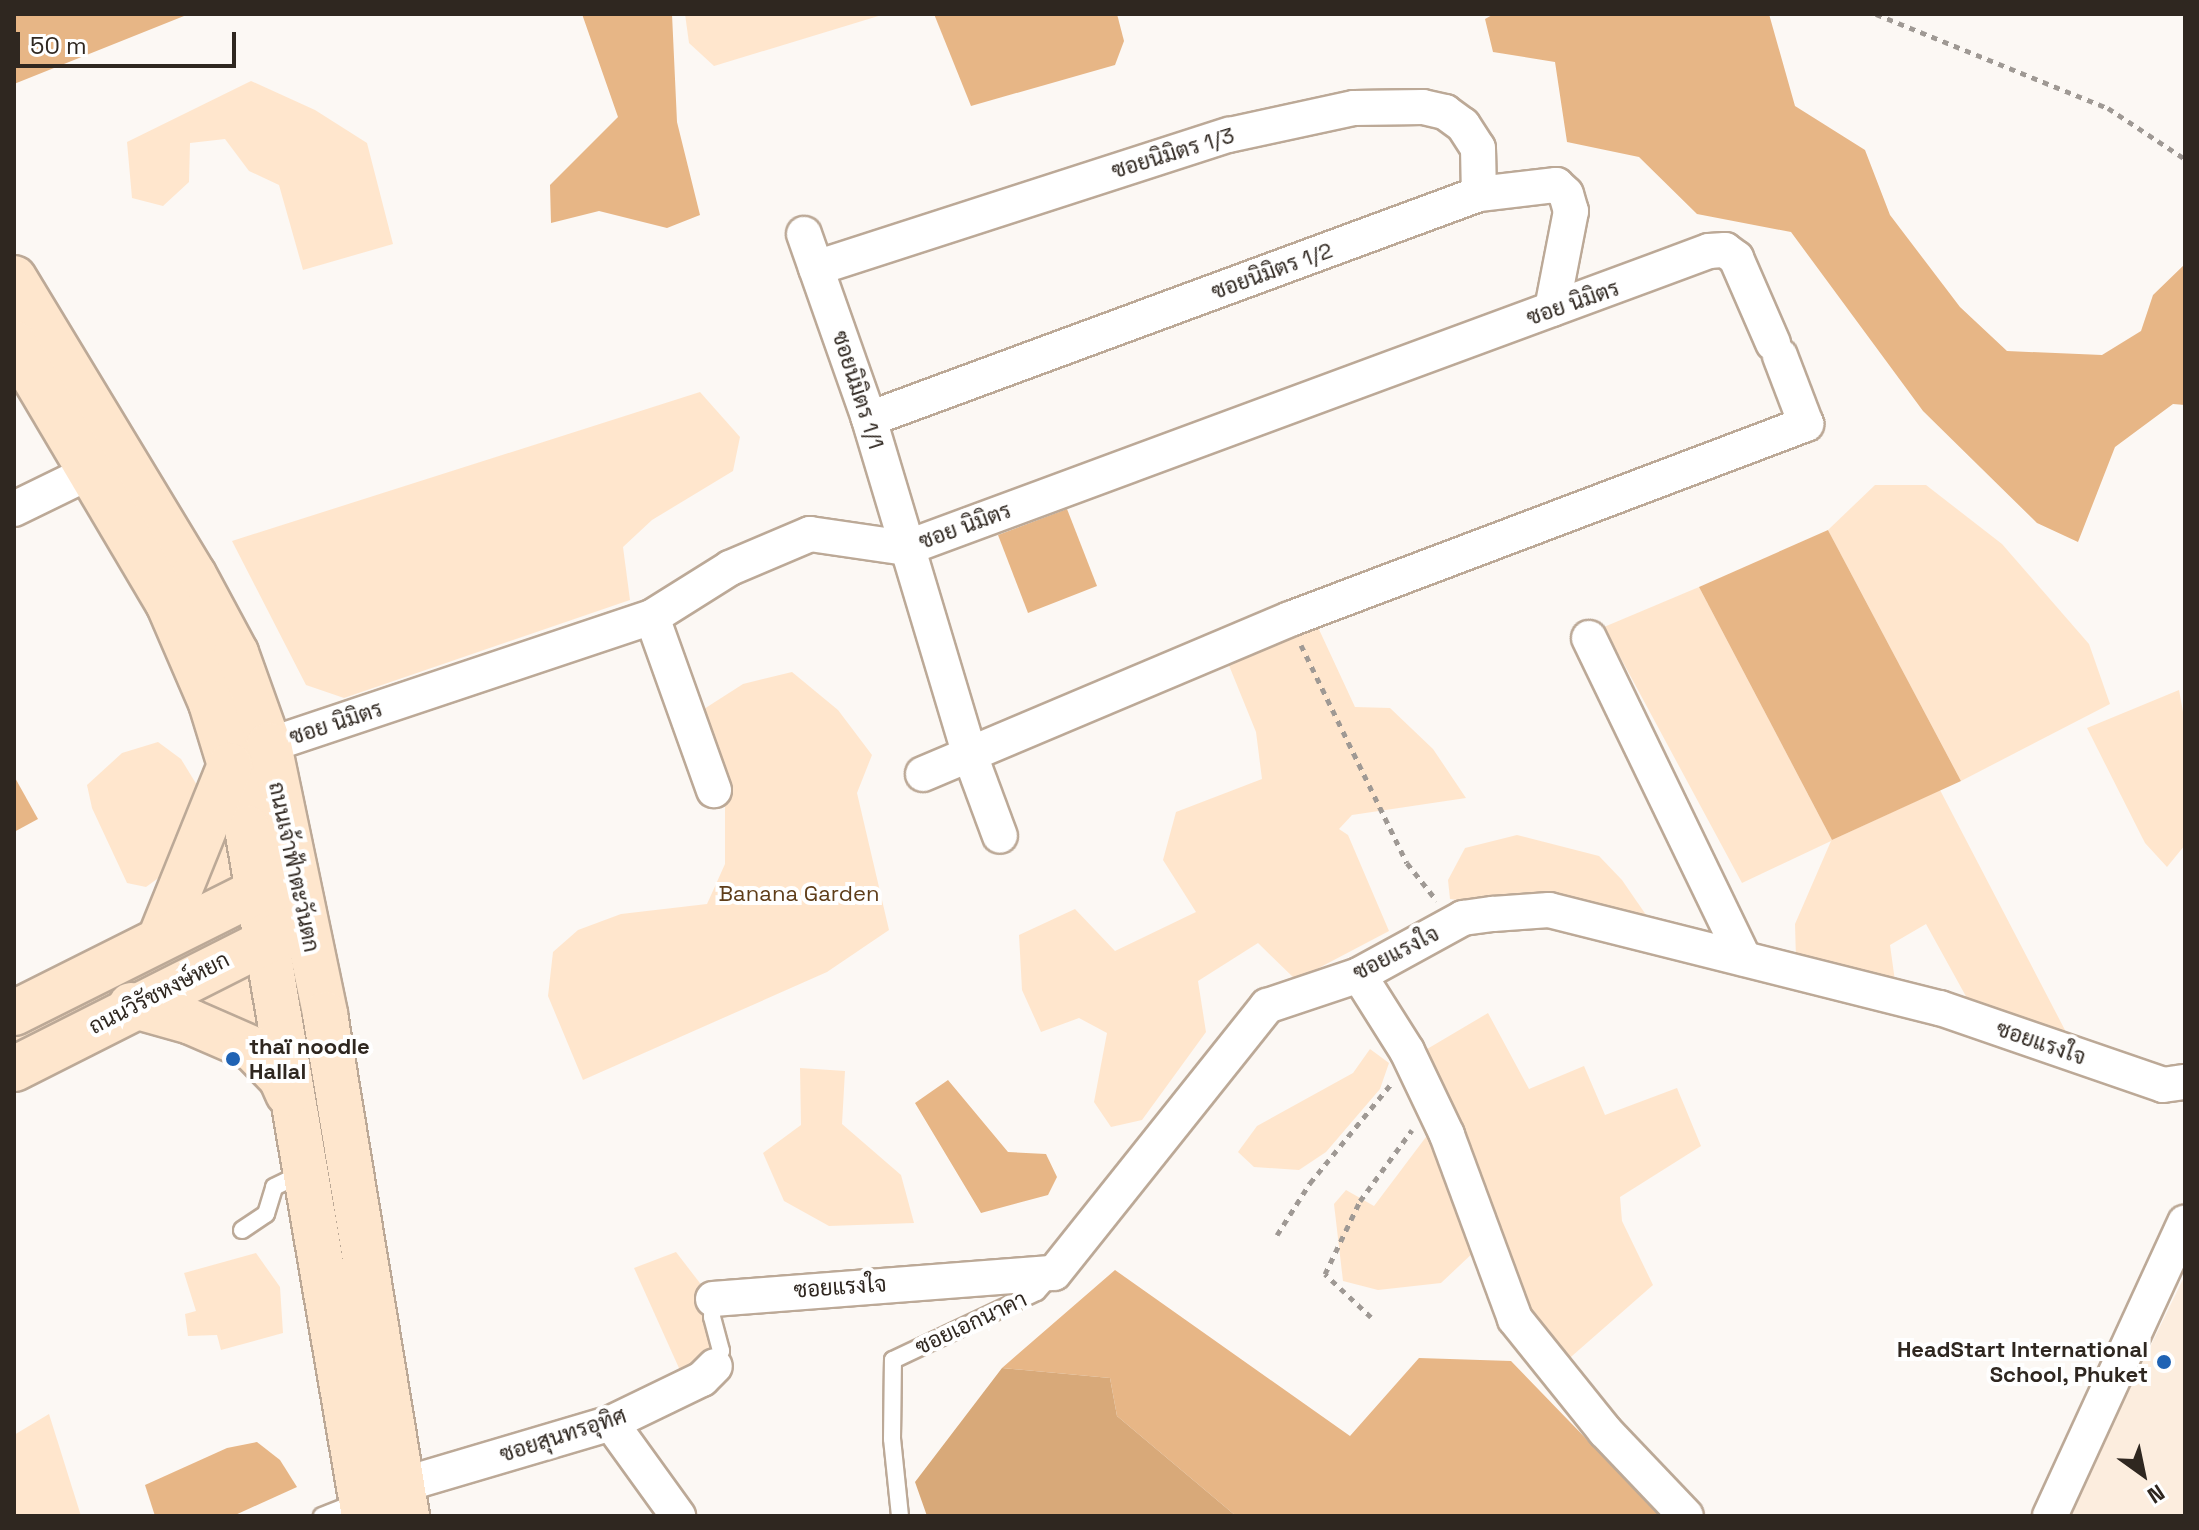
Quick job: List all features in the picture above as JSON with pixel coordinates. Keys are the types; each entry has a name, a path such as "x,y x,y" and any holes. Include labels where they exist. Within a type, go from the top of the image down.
{"main road":[{"name":"ถนนเจ้าฟ้าตะวันตก","path":"14,278 194,575 236,653 269,745 305,922 404,1500"},
{"name":"ถนนเจ้าฟ้าตะวันตก","path":"14,343 181,631 230,765 297,1115 363,1508"},
{"path":"161,936 230,765"},
{"path":"14,1013 161,936 295,873"},
{"name":"ถนนวิรัชหงษ์หยก","path":"14,1069 131,1005 305,922"},
{"path":"131,1005 191,1022 253,1049 281,1078 297,1115"}],"street":[{"name":"ซอยนิมิตร 1/3","path":"816,268 1229,135 1354,108 1423,107 1445,112 1463,125 1478,148 1479,194"},
{"name":"ซอยนิมิตร 1/2","path":"869,419 1479,194 1556,185 1566,194 1571,211 1552,309"},
{"name":"ซอยนิมิตร 1/1","path":"804,234 869,419 970,755 1000,836"},
{"name":"ซอย นิมิตร","path":"269,745 652,617 730,568 810,534 906,548 1552,309 1662,272 1709,251 1725,250 1747,276 1806,424 1290,619"},
{"path":"14,509 90,472"},
{"path":"652,617 714,790"},
{"path":"923,774 1290,619"},
{"path":"1589,638 1744,959"},
{"name":"ซอยแรงใจ","path":"713,1299 1054,1273 1267,1006 1359,975 1463,918 1549,910 1940,1008 2163,1085 2185,1082"},
{"path":"1359,975 1410,1057 1431,1103 1515,1319 1605,1431 1686,1516"},
{"path":"2050,1516 2185,1223"},
{"name":"ซอยสุนทรอุทิศ","path":"404,1500 611,1423 702,1379 715,1366"},
{"path":"611,1423 678,1516"}],"lane":[{"path":"242,1230 266,1214 274,1187 306,1171"},
{"name":"ซอยเอกนาคา","path":"900,1516 892,1439 893,1360 1037,1292 1054,1273"},
{"path":"713,1299 712,1317 721,1351 715,1366"},
{"path":"322,1516 363,1508"}],"path":[{"path":"1876,14 2108,108 2185,159"},
{"path":"1290,619 1407,863 1445,911 1463,918"},
{"path":"1277,1235 1310,1183 1374,1110 1410,1057"},
{"path":"1371,1317 1325,1274 1360,1201 1431,1103"}],"shaded area":[{"path":"14,14 189,14 14,84"},
{"path":"582,14 672,14 677,122 700,215 667,228 599,211 551,223 550,185 618,117"},
{"path":"934,14 1117,14 1124,41 1115,65 971,106"},
{"path":"1494,14 1769,14 1795,106 1865,150 1890,215 1960,307 2007,351 2102,355 2141,331 2153,295 2185,264 2185,405 2173,404 2115,447 2078,542 2037,523 1923,411 1791,232 1697,214 1639,157 1567,142 1555,62 1493,52 1485,19"},
{"path":"1067,509 1097,586 1028,613 998,535"},
{"path":"1828,530 1961,781 1832,840 1699,587"},
{"path":"14,776 38,819 14,832"},
{"path":"948,1080 1008,1152 1046,1154 1057,1177 1048,1195 981,1213 915,1103"},
{"path":"1115,1270 1350,1436 1419,1358 1511,1361 1661,1516 1236,1516 1117,1416 1110,1378 1002,1368"},
{"name":"HeadStart International School, Phuket","path":"2185,1275 2185,1516 2064,1516 2100,1450"},
{"path":"1002,1368 1110,1378 1117,1416 1236,1516 927,1516 915,1482"},
{"path":"257,1442 280,1460 297,1487 233,1516 155,1516 145,1485 227,1448"}],"green space":[{"path":"685,14 885,14 714,66 689,43"},
{"path":"251,81 315,110 367,143 393,244 303,270 279,185 249,171 225,139 190,143 189,182 163,206 132,198 127,142"},
{"path":"700,392 740,437 733,471 652,520 623,547 630,600 344,698 306,685 232,541"},
{"path":"1875,485 1926,485 2002,544 2089,644 2110,704 1961,781 1828,530"},
{"path":"1699,587 1832,840 1940,790 2066,1032 1968,1000 1926,924 1890,945 1895,981 1796,960 1795,924 1831,841 1742,883 1604,627"},
{"path":"1316,623 1355,707 1390,708 1433,749 1466,798 1352,815 1339,829 1348,835 1389,931 1296,980 1258,943 1198,981 1206,1032 1142,1120 1111,1127 1094,1102 1107,1033 1079,1018 1041,1032 1022,990 1019,935 1075,909 1115,951 1196,912 1163,860 1176,812 1262,779 1256,732 1228,663"},
{"name":"Banana Garden","path":"792,672 838,710 872,755 857,793 889,930 827,972 583,1080 548,996 553,952 578,930 621,914 707,904 725,864 725,803 704,709 743,684"},
{"path":"2179,690 2185,723 2185,845 2167,867 2145,843 2087,728"},
{"path":"158,742 181,759 211,808 175,866 146,887 127,883 92,808 87,785 122,753"},
{"path":"1517,835 1599,856 1622,880 1653,925 1450,899 1448,880 1465,848"},
{"path":"227,838 242,911 180,923"},
{"path":"206,944 208,949 14,1058 14,1037 143,969"},
{"path":"246,961 262,1039 174,1006"},
{"path":"1488,1013 1529,1089 1584,1066 1605,1115 1677,1088 1701,1146 1620,1197 1622,1221 1653,1285 1564,1363 1535,1322 1417,1055"},
{"path":"1370,1049 1389,1063 1380,1089 1326,1152 1299,1170 1254,1167 1238,1152 1257,1126 1353,1073"},
{"path":"800,1068 845,1071 842,1124 901,1175 914,1223 829,1226 784,1201 763,1153 801,1125"},
{"path":"1432,1129 1476,1250 1441,1283 1378,1290 1343,1281 1334,1204 1346,1190 1374,1206"},
{"path":"676,1252 706,1291 715,1349 683,1377 634,1268"},
{"path":"256,1253 280,1287 283,1333 221,1350 217,1335 188,1336 185,1314 196,1311 184,1273"},
{"path":"49,1414 81,1516 14,1516 14,1435"}],"place":[{"name":"thaï noodle Hallal","path":"233,1059"},
{"name":"HeadStart International School, Phuket","path":"2164,1362"}]}
